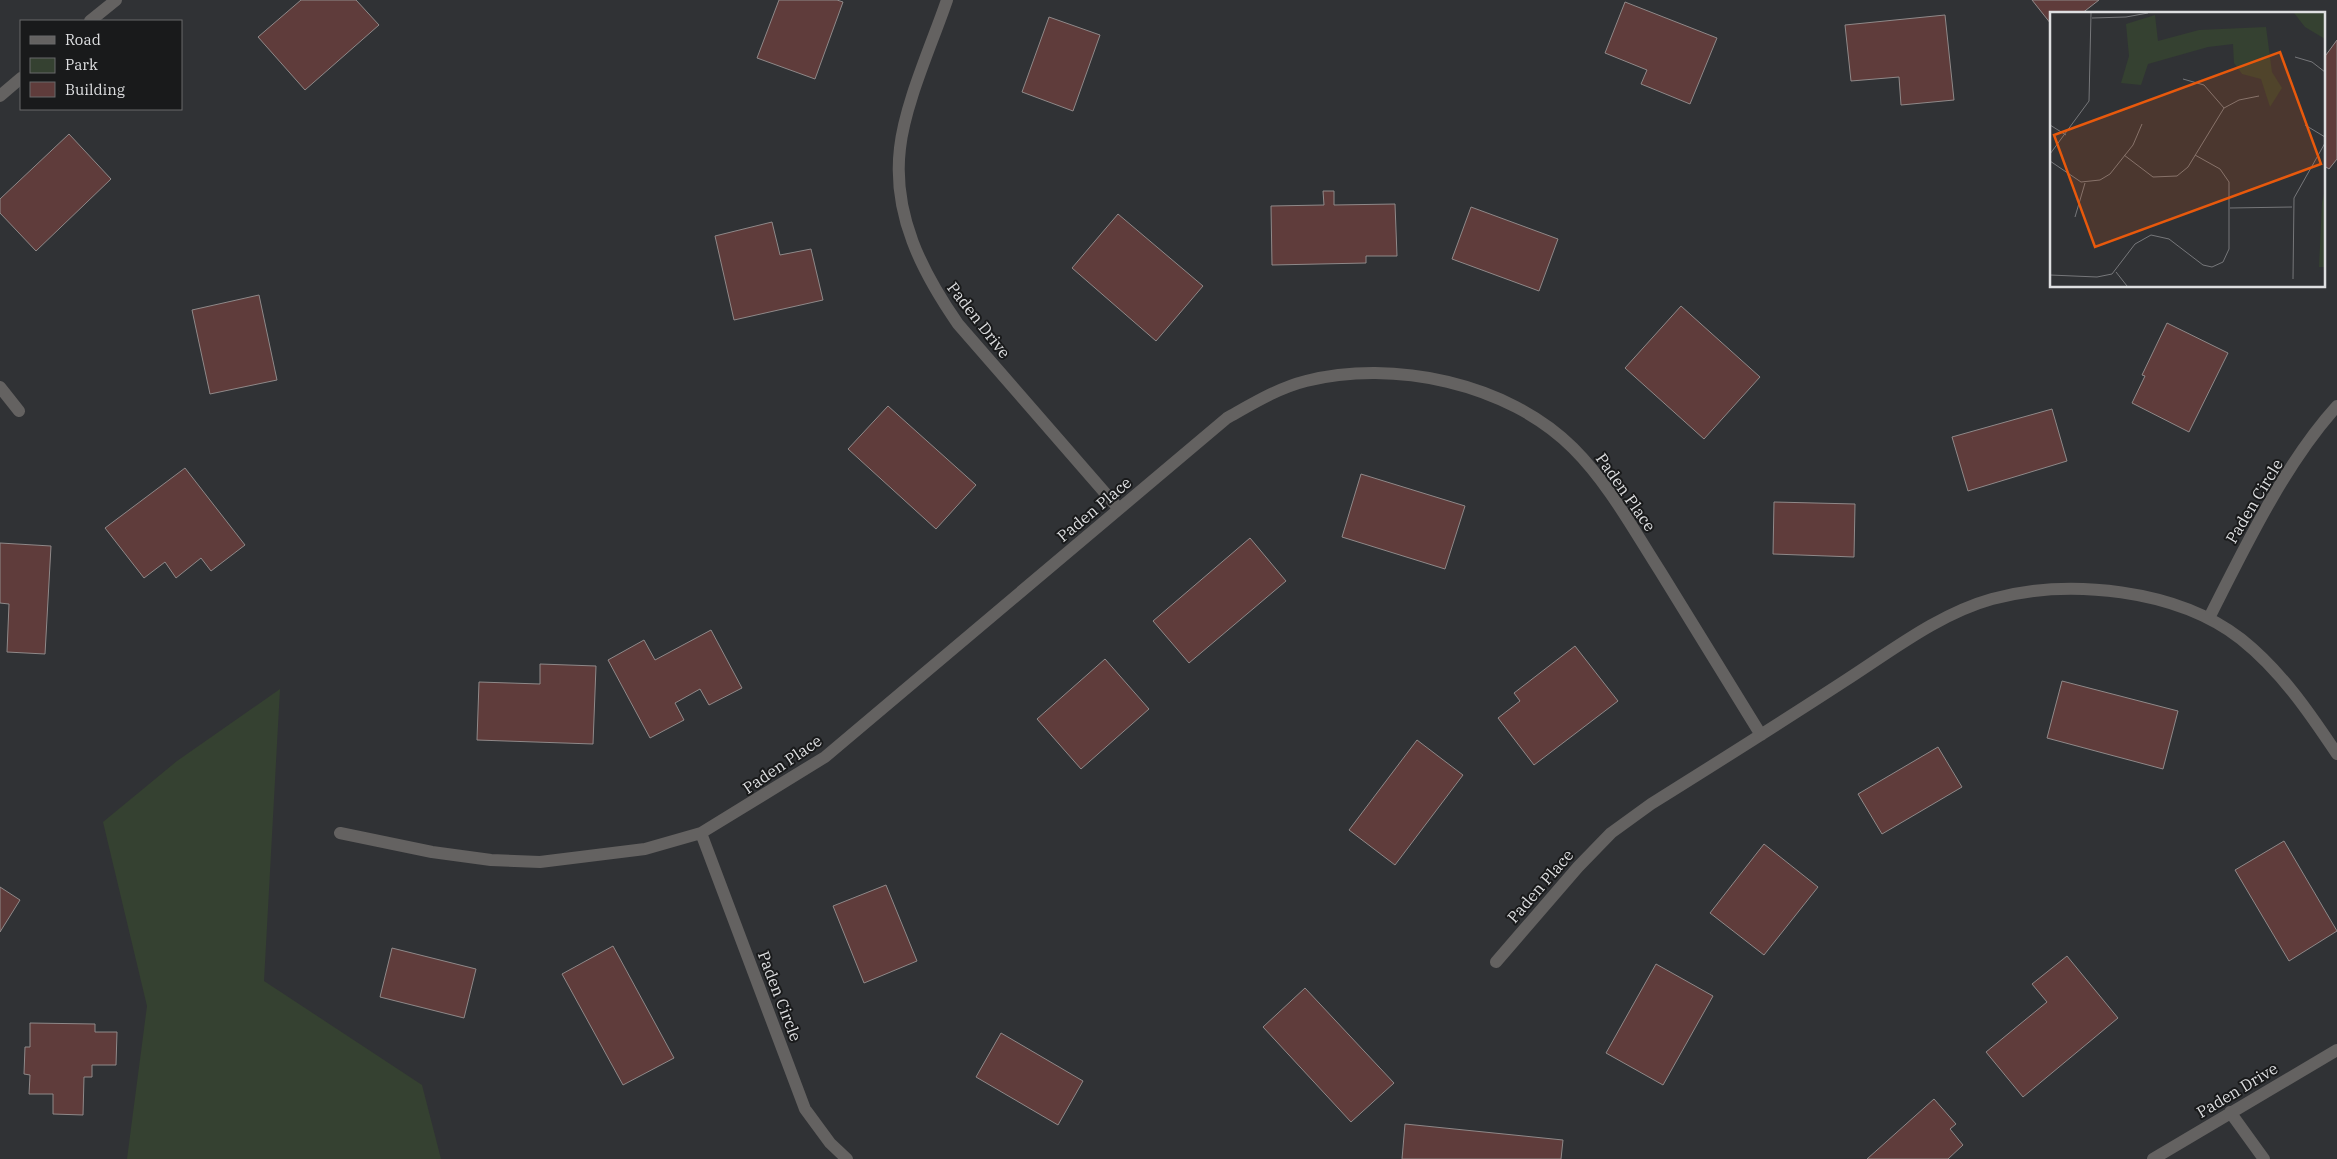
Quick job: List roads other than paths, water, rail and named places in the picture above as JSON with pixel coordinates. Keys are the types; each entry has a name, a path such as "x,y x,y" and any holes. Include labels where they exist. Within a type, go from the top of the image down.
{"street":[{"path":"91,20 116,0"},
{"name":"Paden Drive","path":"947,0 906,118 900,148 899,186 908,230 917,256 935,291 958,324 1120,509"},
{"path":"0,96 20,79"},
{"name":"Paden Place","path":"340,833 432,852 491,860 540,862 645,849 701,833 825,757 1227,418 1268,396 1305,381 1354,373 1405,375 1448,381 1488,395 1538,420 1572,447 1598,475 1625,515 1761,735"},
{"path":"0,388 19,411"},
{"name":"Paden Circle","path":"2208,618 2280,487 2325,418 2337,406"},
{"name":"Paden Place","path":"1496,962 1610,833 1651,804 1913,637 1959,612 1991,599 2030,591 2065,588 2118,592 2173,604 2208,618 2240,639 2270,665 2301,700 2337,754"},
{"name":"Paden Circle","path":"701,833 805,1109 830,1143 847,1159"},
{"name":"Paden Drive","path":"2153,1159 2337,1050"},
{"path":"2230,1112 2264,1159"}]}
